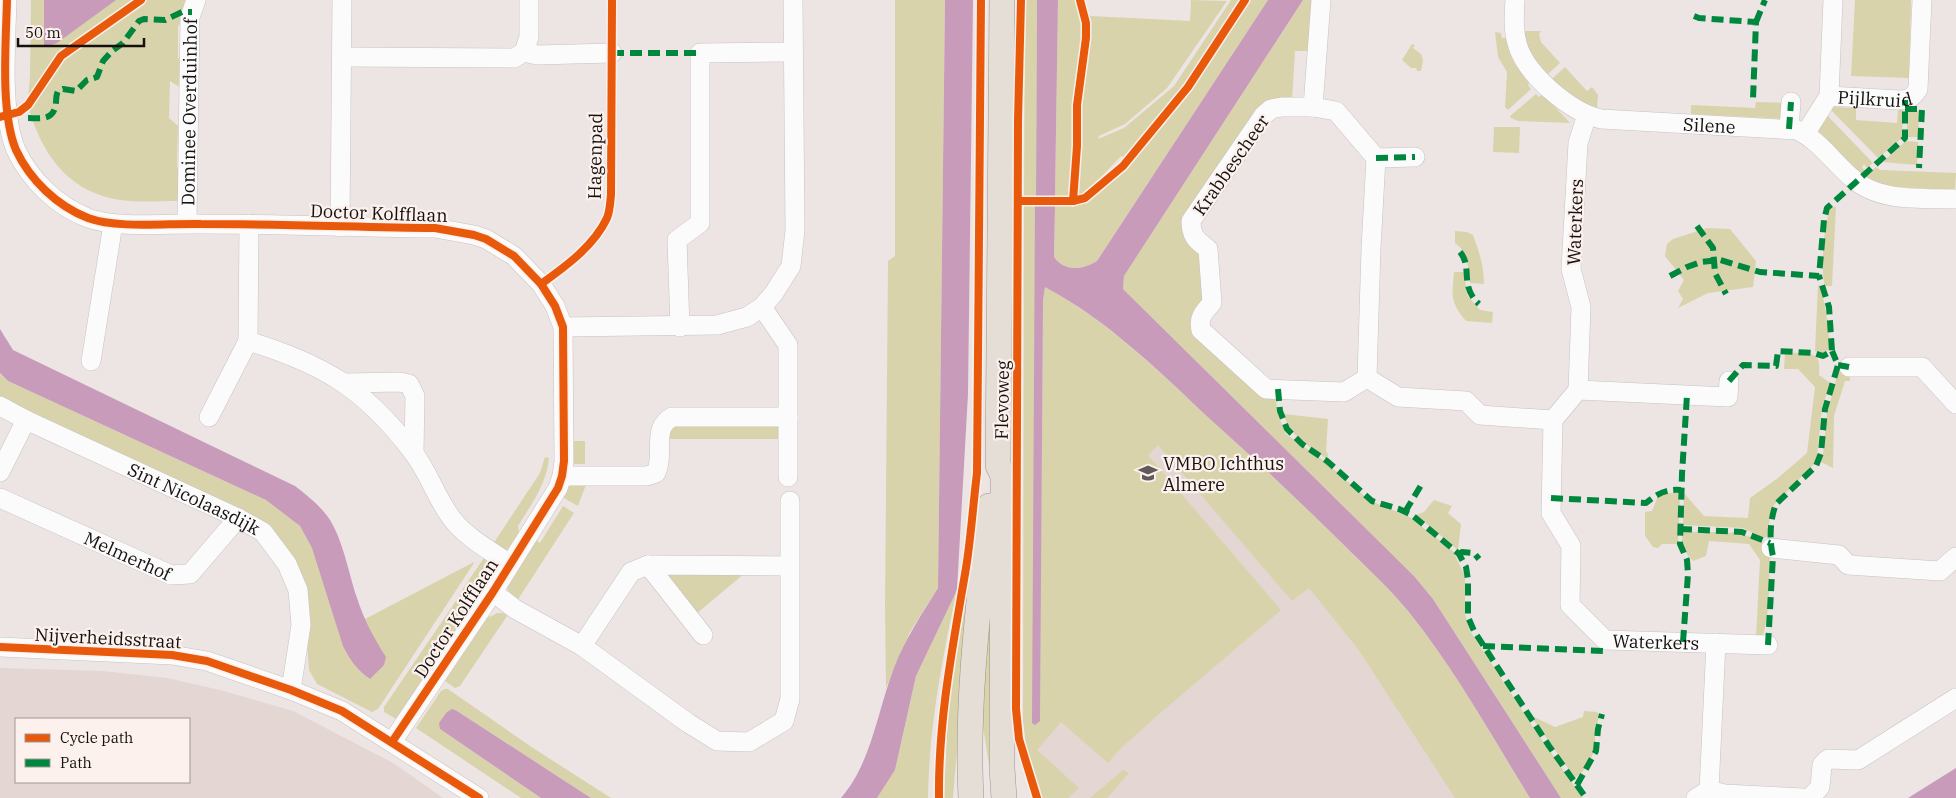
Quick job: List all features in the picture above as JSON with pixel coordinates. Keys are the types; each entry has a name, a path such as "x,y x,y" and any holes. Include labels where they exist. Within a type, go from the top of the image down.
{"main road":[{"name":"Flevoweg","path":"1002,0 998,465 1003,476 994,533 1004,798"},
{"name":"Flevoweg","path":"971,798 970,723 983,555 994,533"}],"street":[{"name":"Doctor Kolfflaan","path":"7,0 3,46 6,115 16,149 24,166 54,199 89,218 113,224 187,223 435,228 462,232 486,239 514,256 541,284 555,306 563,327 564,460 558,488 493,592 392,742"},
{"name":"Dominee Overduinhof","path":"187,223 190,17 196,0"},
{"path":"340,226 343,57 342,0"},
{"path":"343,57 514,58 524,52 529,37 529,0"},
{"path":"563,327 680,327 717,325 746,317 762,306 774,294 790,266 795,230 793,0"},
{"path":"1313,106 1321,0"},
{"name":"Silene","path":"1515,0 1515,33 1520,53 1526,63 1564,101 1587,115 1601,119 1797,131"},
{"name":"Pijlkruid","path":"1797,131 1829,96 1833,0"},
{"name":"Pijlkruid","path":"1829,96 1899,100 1905,100 1913,96 1918,89 1922,0"},
{"path":"524,52 537,55 612,53"},
{"path":"680,327 677,240 700,223 700,53 792,52"},
{"path":"1791,102 1797,131 1819,144 1851,178 1871,190 1891,196 1956,199"},
{"name":"Krabbescheer","path":"1367,378 1344,392 1266,389 1202,330 1201,316 1212,303 1208,249 1195,240 1191,232 1192,221 1263,116 1270,109 1313,106 1336,111 1376,158"},
{"name":"Waterkers","path":"1578,390 1581,307 1571,269 1578,143 1587,115"},
{"path":"1415,157 1376,158 1367,378 1398,397 1466,401 1480,415 1553,420 1578,390 1728,397 1729,381"},
{"path":"91,361 113,224"},
{"path":"210,417 248,341 249,224"},
{"path":"762,306 788,345 788,477"},
{"path":"248,341 282,352 321,369 346,383 380,412 414,453 442,505 454,522 474,539 510,564"},
{"path":"1850,367 1922,367 1956,404"},
{"path":"346,383 400,382 409,384 415,396 414,453"},
{"name":"Sint Nicolaasdijk","path":"0,406 26,420 238,518 263,532 287,564 298,590 301,625 292,690"},
{"path":"562,476 647,476 656,473 659,466 660,427 665,420 672,417 788,417"},
{"path":"0,472 26,420"},
{"name":"Waterkers","path":"1553,420 1551,513 1571,546 1570,605 1605,640 1768,645"},
{"name":"Melmerhof","path":"0,498 171,575 190,574 238,518"},
{"path":"493,592 516,609 582,646 688,723 717,740 749,742 784,721 790,699 790,501"},
{"path":"1771,548 1839,555 1848,565 1940,571 1956,557"},
{"path":"582,646 631,572 648,565 789,566"},
{"path":"648,565 703,635"},
{"name":"Waterkers","path":"1702,794 1716,643"},
{"name":"Nijverheidsstraat","path":"0,647 172,655 207,661 292,690 342,711 479,798"},
{"path":"1810,798 1820,787 1822,765 1828,759 1858,760 1956,698"},
{"path":"1702,794 1802,798"}],"shaded area":[{"path":"31,0 44,0 44,46 115,0 135,0 57,55 28,100"},
{"path":"44,0 116,0 57,43 44,47"},
{"path":"146,0 185,0 182,22 178,26 178,58 182,62 181,88 170,81 169,118 178,126 177,167 180,171 179,201 114,199 82,187 58,167 49,154 34,125 29,109 57,63"},
{"path":"895,0 945,0 938,588 910,632 886,688 888,261 895,256"},
{"path":"945,0 973,0 968,394 957,590 916,676 895,770 877,798 841,798 860,769 867,753 898,657 938,588"},
{"path":"1025,0 1037,0 1036,196 1024,196"},
{"path":"1037,0 1058,0 1055,197 1036,196"},
{"path":"1058,0 1085,0 1090,16 1190,21 1191,0 1227,1 1167,88 1125,124 1099,136 1098,139 1124,128 1174,86 1231,0 1242,0 1185,85 1123,157 1121,156 1083,196 1055,197"},
{"path":"1249,0 1268,0 1097,261 1080,268 1069,267 1059,262 1054,257 1055,206 1077,204 1096,193 1172,110"},
{"path":"1268,0 1303,0 1124,276 1123,289 1414,576 1433,599 1561,798 1530,798 1472,703 1425,633 1393,594 1369,570 1278,482 1132,347 1090,315 1045,287 1043,300 1040,721 1035,725 1032,723 1035,204 1055,206 1054,257 1058,262 1069,267 1080,268 1097,261"},
{"path":"1303,0 1313,0 1312,51 1295,51 1292,101 1270,101 1188,218 1201,254 1205,301 1195,312 1275,397 1280,420 1286,434 1323,460 1370,501 1408,516 1453,551 1465,576 1465,614 1470,631 1537,733 1583,798 1561,798 1433,599 1414,576 1123,289 1124,276"},
{"path":"1855,0 1911,0 1909,78 1851,76"},
{"path":"1522,31 1541,31 1539,34 1541,42 1560,63 1548,74 1529,53"},
{"path":"1495,32 1501,33 1502,38 1506,38 1514,62 1530,82 1528,85 1531,89 1508,110 1505,107 1507,72 1498,57"},
{"path":"1412,44 1415,45 1413,48 1421,54 1423,60 1421,71 1411,68 1402,60"},
{"path":"1565,67 1587,91 1592,87 1598,95 1597,109 1573,97 1552,79"},
{"path":"1536,94 1539,97 1543,94 1570,123 1518,121 1511,118 1510,116"},
{"path":"1756,102 1788,103 1783,119 1691,114 1691,105 1755,108"},
{"path":"1834,107 1856,108 1856,120 1897,123 1898,110 1903,110 1902,138 1878,158 1830,109"},
{"path":"1823,111 1873,163 1867,168 1864,164 1862,167 1865,171 1861,174 1819,132 1818,123"},
{"path":"1907,111 1919,111 1918,137 1907,137"},
{"path":"1494,127 1520,127 1519,153 1493,152"},
{"path":"1906,141 1918,142 1917,165 1883,162"},
{"path":"1876,167 1880,170 1956,173 1955,190 1891,187 1864,177"},
{"name":"VMBO Ichthus Almere","path":"1024,204 1035,204 1040,721 1043,300 1045,287 1112,332 1153,366 1296,498 1393,594 1441,656 1530,798 1455,798 1358,649 1309,588 1292,601 1158,445 1148,455 1281,610 1151,721 1117,752 1108,763 1061,722 1037,750 1079,788 1068,798 1042,798 1026,745 1023,721"},
{"path":"1831,207 1836,207 1832,286 1825,286 1823,268 1824,246 1826,224"},
{"path":"1707,228 1730,229 1756,261 1753,287 1708,293 1678,308 1683,299 1678,291 1684,280 1665,256 1667,244 1673,239"},
{"path":"1455,231 1467,232 1473,235 1481,259 1484,284 1470,283 1466,256 1455,243"},
{"path":"1454,272 1464,272 1467,295 1480,310 1493,312 1492,323 1466,321 1457,309 1453,298"},
{"name":"VMBO Ichthus Almere","path":"1040,276 1508,798 1045,798 1028,747"},
{"path":"1818,284 1828,324 1830,349 1823,353 1815,351"},
{"path":"0,329 13,350 295,486 318,505 330,520 340,541 363,614 373,636 386,657 384,665 370,679 365,676 348,656 343,646 312,548 300,526 266,500 8,381 0,373"},
{"path":"1785,353 1802,353 1815,356 1819,362 1819,375 1830,383 1822,408 1817,456 1813,465 1774,505 1771,511 1767,537 1763,538 1743,528 1683,525 1684,493 1704,516 1748,518 1750,498 1778,478 1807,453 1815,387 1798,369 1784,369"},
{"path":"1839,369 1850,370 1850,381 1845,381 1834,416 1833,468 1821,462 1827,414"},
{"path":"0,373 8,381 266,500 300,526 312,548 386,657 371,634 365,619 474,563 378,709 372,712 317,684 309,670 303,590 230,505 0,398"},
{"path":"1284,414 1328,419 1327,459 1295,435 1286,422"},
{"path":"669,425 779,426 778,439 669,439"},
{"path":"571,441 585,441 585,464 572,464"},
{"path":"545,457 549,458 542,485 518,526 519,533 505,553 493,544 540,473"},
{"path":"587,482 578,506 562,497 570,485"},
{"path":"1680,493 1678,544 1662,544 1658,548 1653,547 1645,536 1645,512 1652,511 1658,496"},
{"path":"1434,500 1452,506 1448,513 1461,524 1458,550 1416,515 1424,512"},
{"path":"563,506 574,513 517,601 509,593 507,587 536,540 540,543"},
{"path":"977,512 953,798 944,798 948,712"},
{"path":"1682,532 1727,532 1749,536 1768,547 1770,557 1768,599 1766,623 1761,638 1756,638 1760,560 1749,544 1709,541 1706,556 1693,561 1682,548"},
{"path":"991,542 991,778 980,707"},
{"path":"486,555 498,563 475,599 462,590"},
{"path":"745,573 696,614 667,579 670,574"},
{"path":"957,590 937,693 931,745 928,798 877,798 895,770 916,676"},
{"path":"460,595 473,603 396,719 384,712 384,707"},
{"path":"497,613 503,613 507,616 460,686 455,688 442,679 487,614 490,617"},
{"path":"0,668 103,671 167,678 220,690 293,711 393,763 443,798 0,798"},
{"path":"448,689 533,748 611,798 591,798 457,711 440,729 541,798 521,798 416,728 441,691"},
{"path":"452,709 591,798 541,798 440,729 439,723 447,712"},
{"path":"1584,711 1597,712 1600,716 1595,728 1595,748 1590,761 1575,778 1530,715 1555,727 1583,717"},
{"path":"1956,768 1956,798 1908,798"},
{"path":"1123,770 1129,773 1107,798 1090,798"}],"marked path":[{"path":"1756,22 1765,0"},
{"path":"28,118 47,117 55,108 58,91 63,89 76,91 87,80 97,77 103,61 123,43 139,21 144,19 165,20 182,12 192,12"},
{"path":"1694,16 1699,18 1756,22 1753,99"},
{"path":"612,53 700,53"},
{"path":"1670,276 1701,262 1720,260 1760,272 1819,276 1824,220 1827,208 1905,138 1905,100"},
{"path":"1789,129 1791,102"},
{"path":"1905,109 1922,109 1919,168"},
{"path":"1376,158 1415,157"},
{"path":"1697,226 1713,248 1715,273 1726,294"},
{"path":"1460,252 1466,264 1469,290 1479,304"},
{"path":"1729,381 1743,365 1776,366 1778,351 1814,353 1823,356 1832,351 1829,307 1819,276"},
{"path":"1768,645 1773,556 1772,516 1776,504 1816,466 1821,453 1825,409 1838,365 1832,351"},
{"path":"1838,365 1849,367"},
{"path":"1278,389 1280,411 1287,429 1302,444 1327,461 1372,501 1412,515 1459,554 1466,567 1468,617 1474,631 1549,746 1586,798"},
{"path":"1683,642 1688,574 1687,560 1680,544 1687,395"},
{"path":"1405,512 1423,482"},
{"path":"1551,498 1646,503 1662,492 1681,490"},
{"path":"1680,529 1742,532 1770,543"},
{"path":"1459,554 1462,552 1474,553 1479,559"},
{"path":"1483,646 1605,651"},
{"path":"1577,785 1596,751 1598,729 1602,714"}],"cycle path":[{"path":"7,0 5,76 11,134 16,150 29,172 46,191 66,207 88,218 128,224 435,228 474,235 486,239 514,256 541,284 555,306 563,327 564,461 558,488 493,592 392,742"},
{"path":"0,117 19,112 28,105 61,56 141,0"},
{"name":"Hagenpad","path":"541,284 587,247 595,238 609,213 611,195 612,0"},
{"path":"939,798 939,769 944,711 951,654 968,556 977,473 981,0"},
{"path":"1021,0 1018,120 1016,709 1019,739 1037,798"},
{"path":"1073,201 1077,146 1077,105 1086,38 1086,23 1080,0"},
{"path":"1019,201 1073,201 1085,198 1123,166 1188,87 1245,0"},
{"path":"0,647 172,655 207,661 291,690 342,711 479,798"}],"place":[{"name":"VMBO Ichthus Almere","path":"1148,473"}]}
